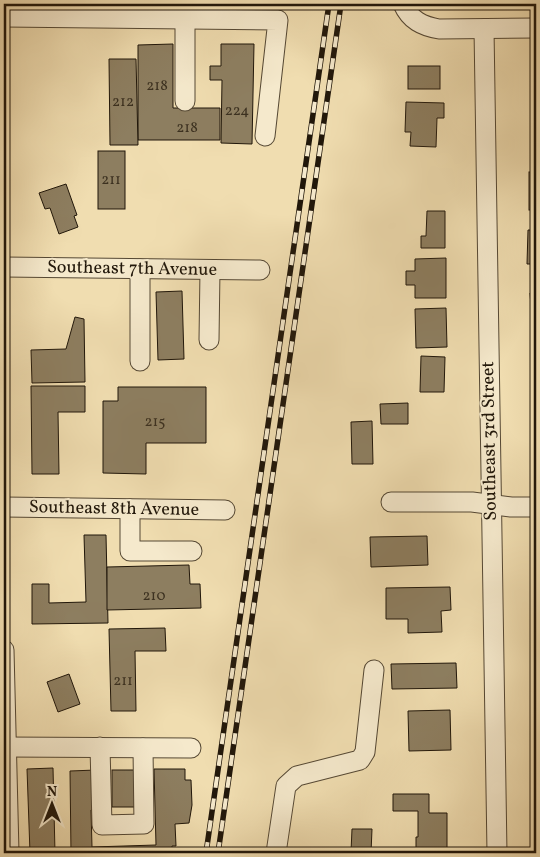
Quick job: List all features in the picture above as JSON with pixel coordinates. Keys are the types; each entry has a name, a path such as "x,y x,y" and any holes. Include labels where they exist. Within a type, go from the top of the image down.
{"street":[{"path":"405,8 415,22 426,27 439,29 536,28"},
{"path":"4,16 185,19 242,12 278,20 265,136"},
{"path":"185,19 185,100"},
{"name":"Southeast 3rd Street","path":"484,29 497,853"},
{"name":"Southeast 7th Avenue","path":"4,267 260,270"},
{"path":"140,269 140,361"},
{"path":"209,340 210,270"},
{"path":"391,502 472,502 511,507 536,507"},
{"name":"Southeast 8th Avenue","path":"4,507 225,510"},
{"path":"130,509 130,551 192,551"},
{"path":"4,650 9,853"},
{"path":"276,853 286,786 297,776 360,760 365,752 374,670"},
{"path":"5,747 191,748"},
{"path":"100,747 102,825 144,824 143,748"}],"building":[{"path":"173,44 173,108 220,108 220,140 138,140 138,45"},
{"path":"221,44 254,44 252,144 221,143 222,80 210,80 210,66 221,66"},
{"path":"109,59 136,59 138,145 110,145"},
{"path":"408,66 440,66 440,89 408,89"},
{"path":"532,68 536,68 536,101 531,101"},
{"path":"406,102 444,103 444,118 437,118 436,147 410,146 411,132 405,132"},
{"path":"531,129 536,129 536,156 531,156"},
{"path":"98,151 125,151 125,209 98,209"},
{"path":"529,172 536,172 536,210 529,210"},
{"path":"66,184 77,215 74,216 78,227 59,234 50,208 45,209 39,193"},
{"path":"427,211 445,211 445,248 421,248 421,236 426,236"},
{"path":"528,230 536,230 536,264 527,264"},
{"path":"446,258 446,298 415,298 415,285 406,285 406,271 415,271 415,259"},
{"path":"182,291 184,359 158,360 156,292"},
{"path":"530,293 536,293 536,319 532,319"},
{"path":"446,308 447,347 416,348 415,309"},
{"path":"75,317 84,319 85,382 32,383 31,350 66,349"},
{"path":"533,345 536,345 536,377 533,377"},
{"path":"421,356 445,357 444,392 420,392"},
{"path":"31,386 85,386 85,412 58,412 59,474 32,474"},
{"path":"118,387 206,387 206,443 146,443 146,474 103,473 103,401 118,401"},
{"path":"533,399 536,399 536,427 533,427"},
{"path":"408,403 408,424 381,424 380,404"},
{"path":"372,421 373,464 352,464 351,422"},
{"path":"84,535 106,535 108,623 32,624 32,584 49,584 49,603 86,602"},
{"path":"427,536 428,565 371,567 370,537"},
{"path":"533,538 536,538 536,568 533,568"},
{"path":"189,565 190,584 200,584 201,608 107,610 107,567"},
{"path":"450,587 451,610 441,611 442,632 408,633 408,619 386,619 386,588"},
{"path":"165,628 166,651 135,651 136,711 111,711 109,629"},
{"path":"533,635 536,636 536,659 532,658"},
{"path":"456,663 457,688 392,689 391,664"},
{"path":"69,674 80,704 58,712 47,682"},
{"path":"450,710 451,750 409,751 408,711"},
{"path":"53,768 55,853 30,853 27,769"},
{"path":"154,769 185,769 185,780 191,780 192,805 189,823 175,824 176,846 172,846 172,853 71,853 70,771 96,770 96,810 91,810 92,847 156,845"},
{"path":"112,770 138,770 138,807 112,807"},
{"path":"393,794 429,794 429,813 447,813 447,848 416,848 418,811 393,811"},
{"path":"352,829 372,829 371,853 351,852"}],"railway":[{"path":"206,853 329,4"},
{"path":"218,853 341,4"}]}
